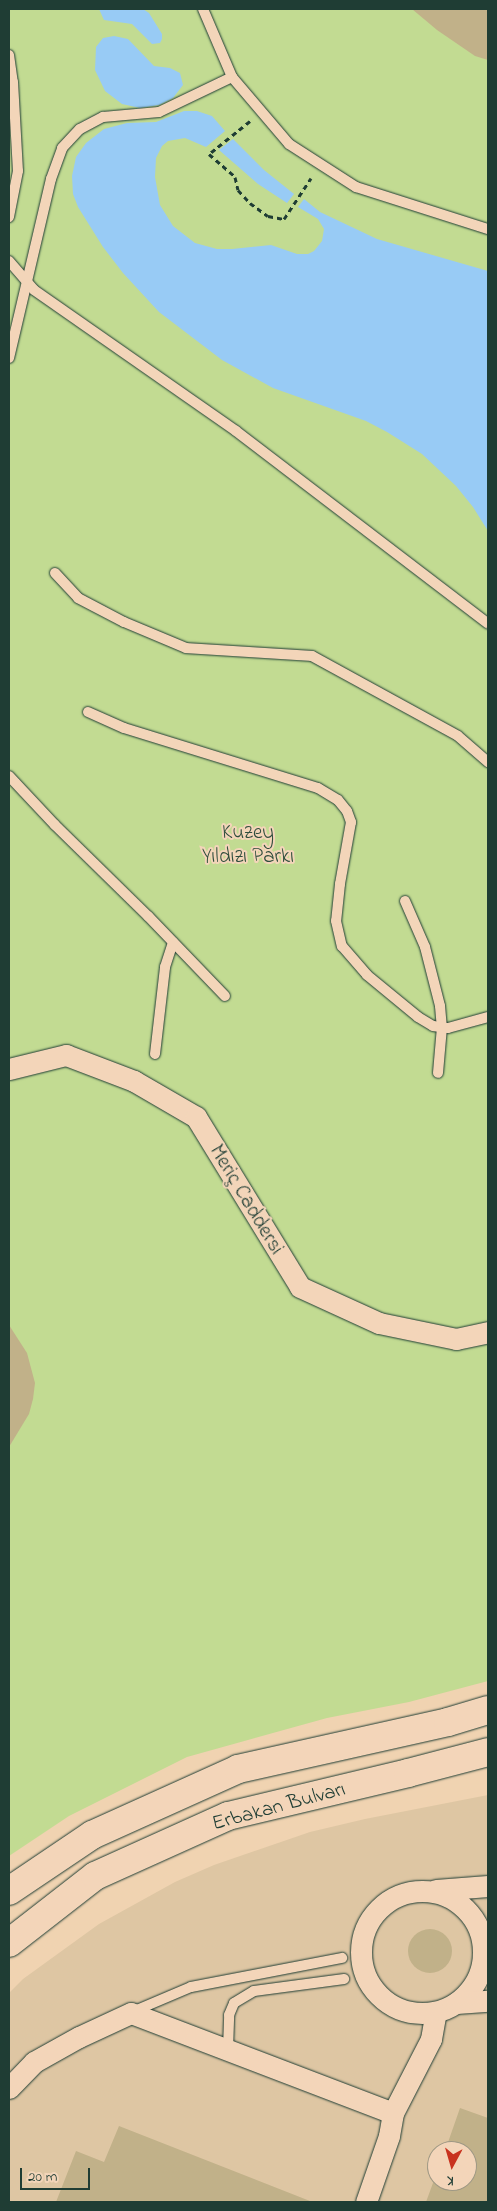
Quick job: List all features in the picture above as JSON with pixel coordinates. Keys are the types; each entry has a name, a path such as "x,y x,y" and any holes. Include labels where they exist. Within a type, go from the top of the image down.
{"highway":[{"name":"Erbakan Bulvarı","path":"9,1891 92,1835 238,1769 448,1722 488,1710"},
{"name":"Erbakan Bulvarı","path":"9,1943 94,1876 228,1816 488,1752"}],"street":[{"name":"Meriç Caddersi","path":"9,1069 66,1055 134,1082 196,1117 300,1287 378,1323 456,1339 488,1332"},
{"path":"425,1890 452,1897 468,1910 480,1928 484,1949 482,1970 472,1989 456,2003 436,2012 417,2013 398,2008 381,1998 368,1982 362,1964 361,1944 366,1925 377,1909 393,1897 412,1890 488,1886"},
{"path":"456,2003 488,2001"},
{"path":"366,2202 389,2136 394,2113 431,2039 436,2012"},
{"path":"9,2088 34,2062 79,2037 131,2013 394,2113"}],"lane":[{"path":"203,9 232,76 289,144 356,187 488,229"},
{"path":"9,55 14,82 18,171 9,217"},
{"path":"9,358 25,280 62,148 80,129 103,117 159,112 232,76"},
{"path":"9,262 34,290 236,432 488,624"},
{"path":"55,573 78,598 124,622 186,648 312,656 458,736 488,762"},
{"path":"88,712 124,728 318,788 338,800 347,810 351,822 340,884 336,921 342,946 368,975 418,1017 433,1026 442,1027 488,1017"},
{"path":"9,776 55,825 225,996"},
{"path":"405,900 425,946 440,1006 442,1027 438,1073"},
{"path":"155,1054 165,967 172,942"},
{"path":"131,2013 191,1987 342,1958"},
{"path":"228,2049 229,2015 234,2003 254,1991 344,1979"}],"path":[{"path":"262,112 209,154 235,177 238,190 250,203 268,216 284,219 321,164"}],"shaded area":[{"path":"488,1795 488,2202 9,2202 9,1993 23,1979 99,1924 175,1882 214,1865 310,1832 365,1819"}],"green space":[{"name":"Kuzey Yıldızı Parkı","path":"9,9 488,9 488,1681 409,1702 327,1718 187,1757 69,1816 9,1856"}],"water":[{"path":"99,9 143,9 149,13 162,34 160,43 152,44 132,24 104,20"},
{"path":"114,36 128,39 154,66 170,68 180,73 183,85 173,98 159,105 140,108 122,104 105,91 95,70 96,47 103,38"},
{"path":"184,111 197,111 212,116 225,131 206,147 185,138 168,141 162,146 156,158 155,177 160,205 173,226 195,243 217,249 271,245 297,254 308,254 314,251 322,241 324,229 318,219 298,207 304,199 320,212 377,239 488,271 488,531 473,507 456,486 422,454 366,421 273,388 222,360 159,312 123,273 103,247 78,207 73,194 72,176 76,157 86,143 104,129 127,123 156,122"},
{"path":"233,139 264,170 294,194 287,203 258,184 219,150"}],"building":[{"path":"412,9 488,9 488,60 475,56 437,30"},
{"path":"9,1325 27,1353 35,1383 29,1414 9,1447"},
{"path":"430,1929 442,1933 448,1939 452,1951 448,1963 442,1969 430,1973 418,1969 412,1963 408,1951 412,1939 418,1933"},
{"path":"460,2108 488,2118 488,2202 426,2202 430,2191 477,2191 477,2141 448,2141"},
{"path":"119,2126 310,2202 56,2202 76,2151 104,2162"}]}
